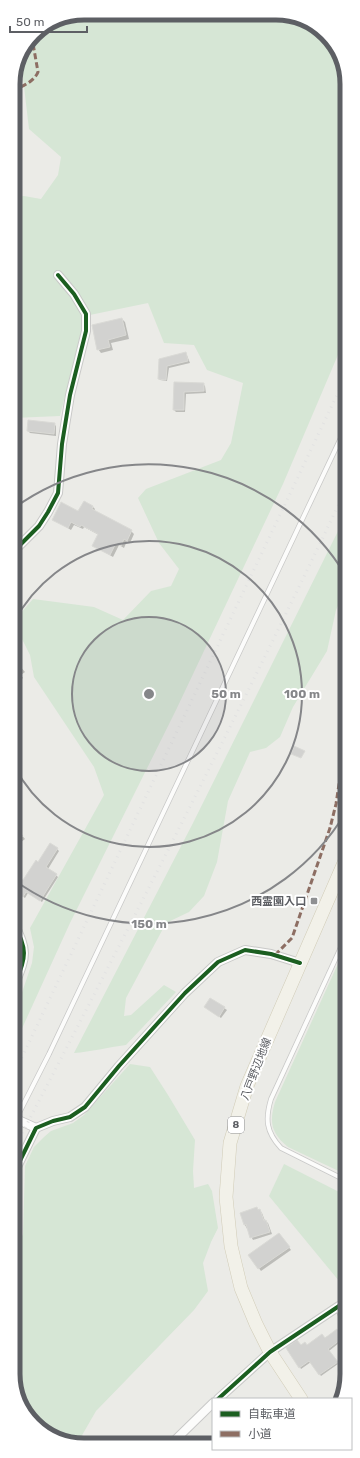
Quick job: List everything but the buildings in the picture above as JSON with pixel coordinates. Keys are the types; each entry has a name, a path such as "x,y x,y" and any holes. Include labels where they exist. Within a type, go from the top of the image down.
{"main road":[{"name":"八戸野辺地線","path":"300,1398 270,1352 241,1288 231,1246 226,1197 230,1143 247,1086 340,872"}],"street":[{"path":"20,545 40,526 58,493 62,444 70,395 86,331 86,314 74,294 58,275"},
{"path":"20,934 25,947 24,961 20,972"},
{"path":"20,1161 36,1128 70,1117 85,1107 119,1066 185,993 218,962 245,950 271,954 300,962"},
{"path":"20,1120 36,1128"},
{"path":"219,1398 270,1352 339,1306 340,1308"},
{"path":"177,1438 212,1404"}],"lane":[{"path":"20,1108 56,1040 340,440"},
{"path":"340,949 271,1099 268,1111 270,1132 281,1148 340,1178"}],"green space":[{"path":"72,21 288,21 297,23 312,31 321,39 327,45 338,67 340,84 340,350 283,484 176,710 70,923 20,1033 20,998 32,963 34,947 30,928 104,795 94,767 34,677 30,655 20,635 20,614 33,599 94,607 123,620 151,591 171,586 179,569 159,543 138,498 146,489 221,460 231,443 243,383 207,370 194,345 164,343 148,303 85,316 60,416 20,418 20,196 41,199 58,175 61,157 29,129 22,67 31,48 39,39 48,31"},
{"path":"340,527 340,602 336,610 327,651 293,707 280,737 266,748 250,752 228,801 217,862 204,896 189,912 166,923 126,998 124,1016 131,1015 164,985 176,992 126,1045 74,1053 193,823"},
{"path":"340,959 340,1172 288,1147 282,1142 273,1127 272,1116 275,1102"},
{"path":"130,1064 150,1067 195,1140 193,1171 194,1188 208,1184 212,1191 218,1228 203,1263 208,1291 194,1310 96,1411 81,1438 72,1437 60,1433 45,1425 29,1406 22,1391 20,1374 20,1241 23,1234 25,1166 34,1147 51,1131 73,1123 84,1115"},
{"path":"284,1164 340,1192 340,1282 269,1196"}],"railway":[{"path":"20,1061 340,389"},
{"path":"20,1137 184,820 340,502"}],"marked path":[{"path":"20,87 31,81 38,72 33,45"},
{"path":"275,955 292,938 330,828 340,778"}],"cycle path":[{"path":"20,545 39,526 58,493 62,444 70,395 86,331 86,314 74,294 58,275"},
{"path":"20,937 24,949 23,962 20,970"},
{"path":"20,1161 36,1128 53,1121 70,1117 85,1107 119,1066 185,993 218,962 245,950 271,954 300,963"},
{"path":"219,1398 270,1352 339,1306 340,1308"}],"place":[{"name":"西霊園入口","path":"314,901"}]}
